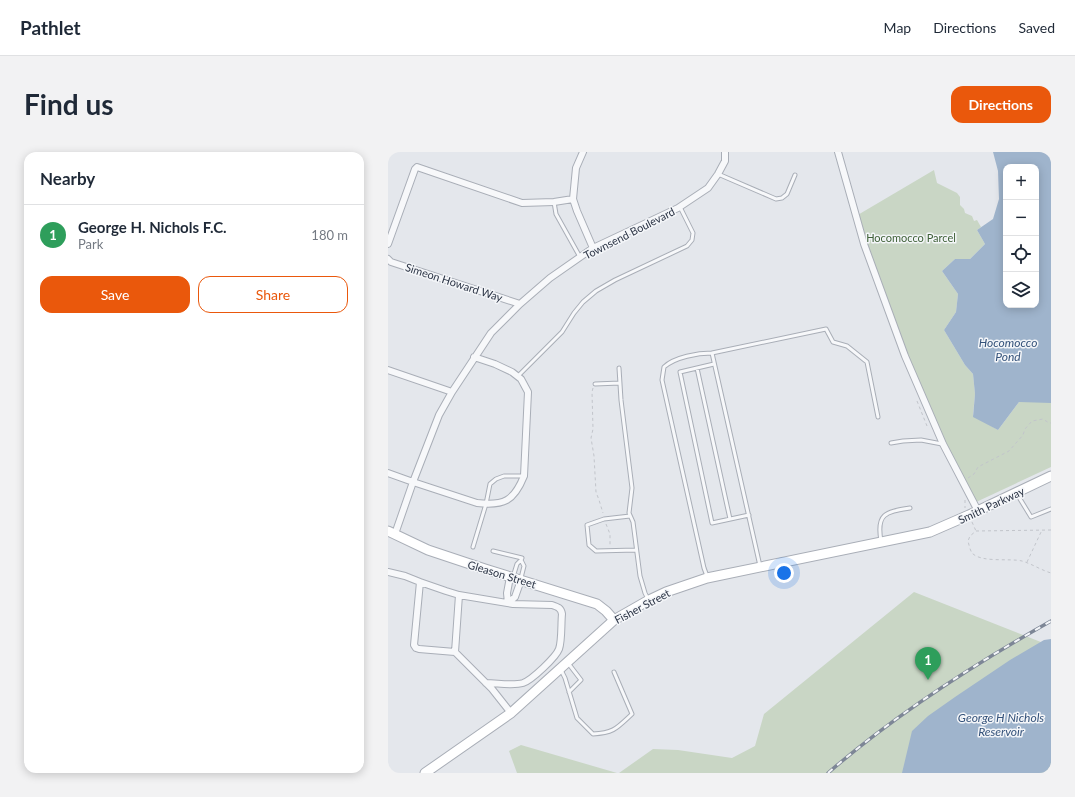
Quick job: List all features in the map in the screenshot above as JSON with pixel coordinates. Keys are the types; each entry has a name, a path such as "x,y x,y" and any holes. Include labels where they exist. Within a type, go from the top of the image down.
{"street":[{"path":"583,152 576,168 573,199 593,248"},
{"name":"Townsend Boulevard","path":"391,533 413,482 439,414 474,357 492,333 520,304 550,278 593,248 680,207 708,188 725,161 725,152"},
{"path":"838,152 864,244 905,356 944,444 978,511"},
{"path":"388,244 415,169 417,168 522,203 554,202 573,199"},
{"name":"Simeon Howard Way","path":"388,259 391,262 520,304"},
{"path":"388,473 477,503 486,504 500,504 509,499 519,487 524,476 528,392 521,379 512,372 474,357"},
{"path":"388,370 452,392"},
{"name":"Smith Parkway","path":"930,532 1051,476"},
{"name":"Fisher Street","path":"425,773 511,713 614,620 649,600 666,592 708,578 930,532"},
{"name":"Gleason Street","path":"391,533 428,550 485,570 597,604 614,620"},
{"path":"388,572 405,576 459,595 508,603 552,605 561,610 560,647 556,654 532,678 524,683 515,684 486,683"},
{"path":"508,603 506,593 515,578"},
{"path":"508,603 515,597 515,578"},
{"path":"420,582 414,645 416,648 455,652 486,683 511,713"},
{"path":"455,652 459,595"}],"lane":[{"path":"718,174 776,199 782,198 787,194 795,175"},
{"path":"554,202 556,214 580,257"},
{"path":"518,376 562,332 583,302 596,291 615,280 687,246 692,240 693,233 680,207"},
{"path":"708,578 704,568 662,380 664,367 670,362 701,353 712,353 826,329 833,342 847,346 867,362 878,417"},
{"path":"712,353 761,567"},
{"path":"714,364 680,372 712,523 749,515"},
{"path":"619,368 632,488 629,513 633,522 642,586 649,600"},
{"path":"697,368 730,519"},
{"path":"595,384 620,383"},
{"path":"891,443 921,440 944,444"},
{"path":"473,547 486,504 490,484 496,479 504,476 524,476"},
{"path":"1017,493 1030,518 1051,509"},
{"path":"881,542 879,529 883,517 888,512 910,508"},
{"path":"630,516 604,519 586,525 589,545 596,551 636,550"},
{"path":"493,551 522,558 521,560 524,566 515,578"},
{"path":"515,578 517,564 521,560"},
{"path":"567,662 580,680 569,692"},
{"path":"560,668 566,678 577,718 593,734 605,733 615,729 632,714 614,672"}],"path":[{"path":"595,384 592,392 593,429 591,438 594,456 596,492 610,534 610,546"},
{"path":"962,481 972,476 978,467 1009,451 1023,435 1025,429 1032,421 1043,419 1051,423"},
{"path":"1027,562 1042,530"},
{"path":"1051,530 976,531 970,536 968,541 972,553 974,554 987,559 1019,560 1051,573"}],"green space":[{"name":"Hocomocco Parcel","path":"934,170 937,183 957,193 960,197 960,205 964,209 965,213 972,216 974,221 977,220 981,227 977,230 985,244 970,259 955,259 942,271 958,294 956,312 944,330 965,365 973,374 975,394 973,415 998,430 1019,402 1051,402 1051,467 974,503 943,444 864,244 856,216"},
{"path":"914,592 1051,646 1051,773 619,773 653,749 678,750 732,758 755,746 764,714"},
{"path":"521,745 617,773 517,773 509,751"}],"water":[{"name":"Hocomocco Pond","path":"993,152 1051,152 1051,403 1019,402 998,430 973,417 975,394 973,374 965,365 944,330 956,312 958,294 942,271 955,259 970,259 985,244 977,230 993,219 999,199 998,171"},
{"name":"George H Nichols Reservoir","path":"1051,639 1051,773 902,773 912,731 928,716 1010,660 1044,640"}],"railway":[{"path":"828,773 854,751 936,691 1051,621"}],"place":[{"name":"George H. Nichols F.C.","path":"928,680"}]}
